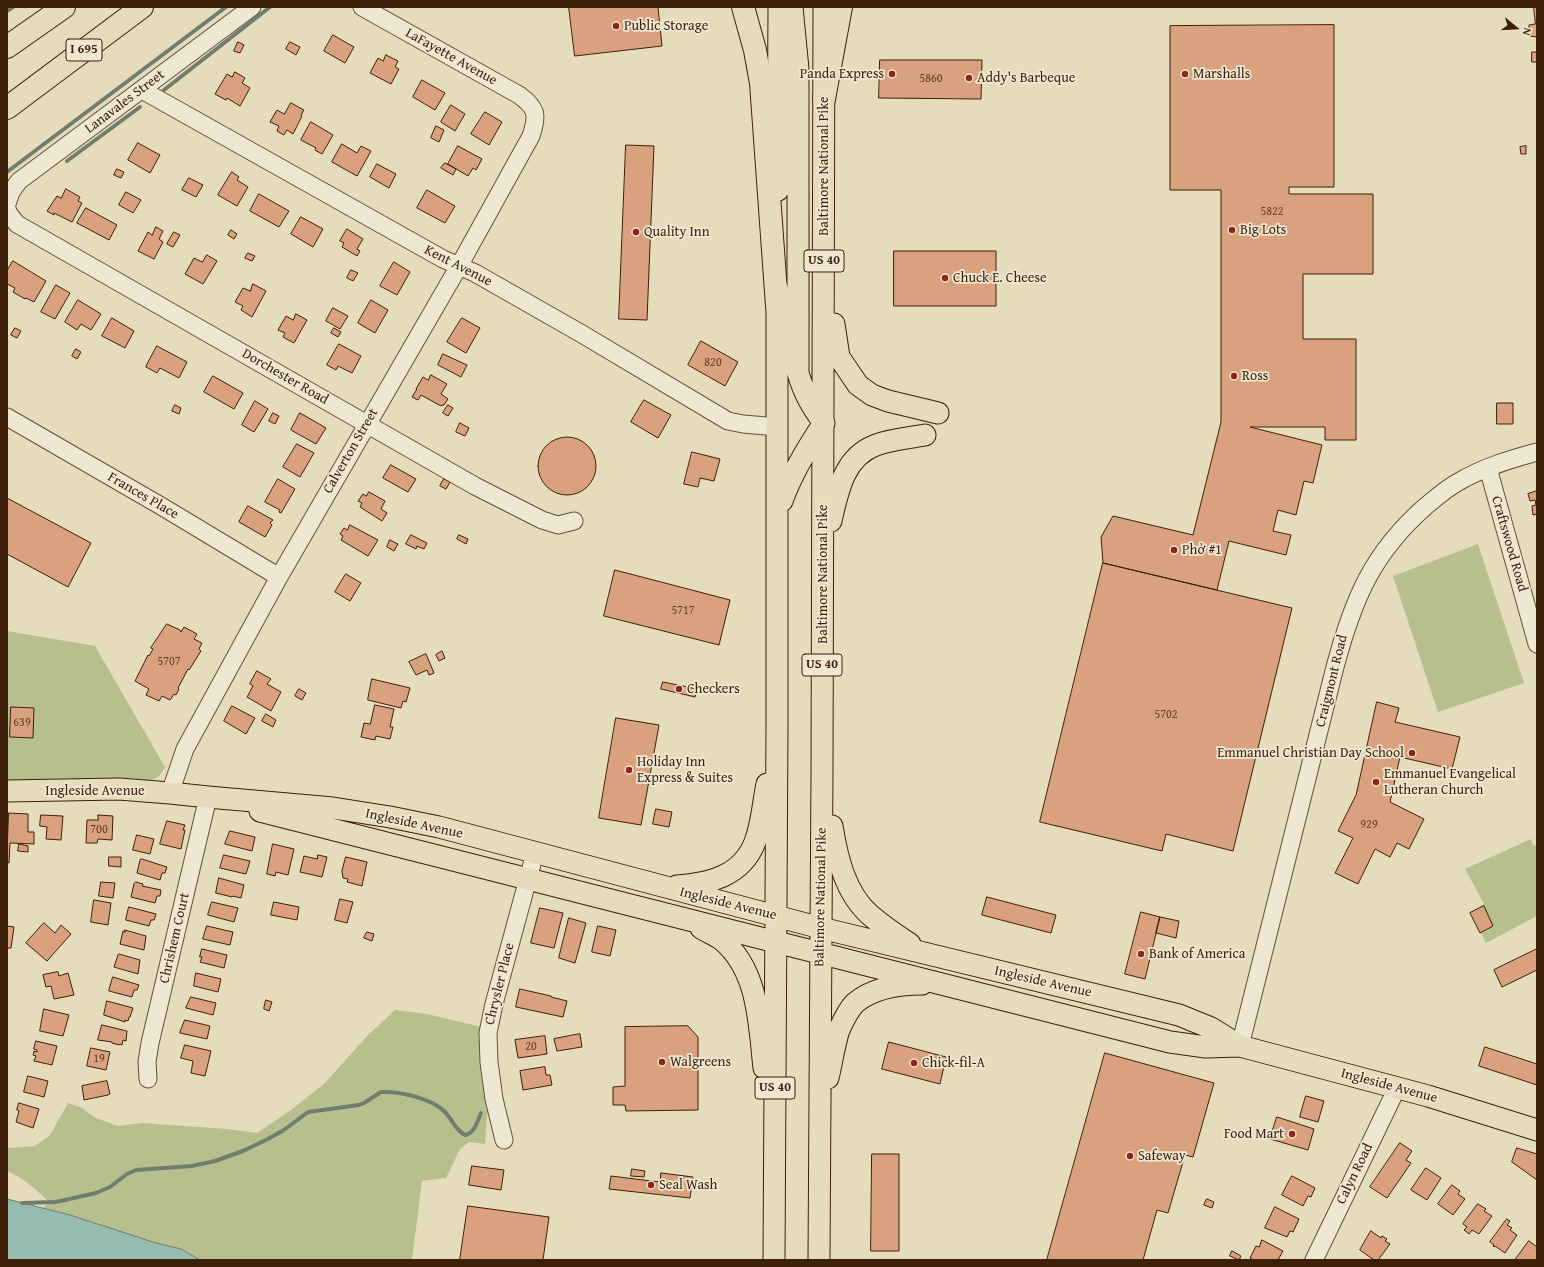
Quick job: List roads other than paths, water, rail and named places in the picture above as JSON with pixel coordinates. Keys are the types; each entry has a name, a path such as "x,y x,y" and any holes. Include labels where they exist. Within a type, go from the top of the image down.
{"highway":[{"path":"31,29 60,7"},
{"path":"7,46 64,7"},
{"name":"I 695","path":"7,108 142,7"},
{"path":"26,94 157,7"},
{"path":"743,7 755,50 761,83 777,306"},
{"path":"824,99 841,7"}],"main road":[{"name":"US 40","path":"774,1260 778,427 778,7"},
{"path":"777,514 790,480 804,452 824,423 812,407 803,390 798,373 798,69 792,7"},
{"name":"Baltimore National Pike","path":"819,1260 819,1115 822,928 824,7"},
{"path":"824,263 839,357 858,385 872,394 888,401 938,413"},
{"path":"822,560 838,492 844,474 852,462 864,451 877,445 925,435"},
{"path":"660,886 698,885 715,881 728,874 749,854 760,826 777,724"},
{"path":"822,770 836,854 845,878 856,898 869,914 886,928 926,954"},
{"name":"Ingleside Avenue","path":"7,791 118,789 170,793 333,808 439,827 822,928 1179,1015 1211,1028 1240,1046"},
{"name":"Ingleside Avenue","path":"208,797 1170,1042 1206,1047 1240,1046 1397,1088 1537,1130"},
{"path":"686,919 721,940 732,951 743,967 752,985 756,1005 774,1162"},
{"path":"819,1115 839,1030 855,1004 883,989 905,984 945,985"}],"street":[{"name":"Lanavales Street","path":"7,204 11,192 19,181 252,7"},
{"name":"LaFayette Avenue","path":"362,7 519,95 530,104 535,112"},
{"name":"Kent Avenue","path":"142,90 443,259 475,273 582,334 728,421 778,427"},
{"name":"Calverton Street","path":"170,793 185,748 366,423 458,266 531,136 535,124 535,112"},
{"name":"Dorchester Road","path":"7,209 17,224 475,486 542,520 558,525 574,521"},
{"name":"Frances Place","path":"7,417 161,506 279,577"},
{"name":"Craigmont Road","path":"1240,1046 1335,667 1346,627 1360,590 1374,566 1394,538 1414,516 1437,497 1460,481 1488,468 1537,452"},
{"name":"Craftswood Road","path":"1488,468 1537,644"},
{"name":"Chrishem Court","path":"148,1080 147,1062 150,1043 208,797"},
{"name":"Chrysler Place","path":"504,1140 494,1099 489,1062 488,1033 494,1004 535,853"},
{"name":"Calyn Road","path":"1314,1260 1397,1088"}],"water":[{"path":"7,1199 70,1215 156,1243 181,1249 200,1260 7,1260"}],"waterway":[{"path":"7,11 13,7"},
{"path":"7,172 226,7"},
{"path":"164,90 270,7"},
{"path":"67,161 140,107"},
{"path":"22,1203 56,1202 96,1193 110,1187 127,1174 136,1170 192,1166 215,1161 243,1151 268,1139 284,1130 308,1112 359,1105 381,1092 405,1094 432,1103 445,1112 456,1127 465,1135 473,1130 481,1113"}],"place":[{"name":"Public Storage","path":"616,26"},
{"name":"Panda Express","path":"892,74"},
{"name":"Marshalls","path":"1185,74"},
{"name":"Addy's Barbeque","path":"969,78"},
{"name":"Big Lots","path":"1232,230"},
{"name":"Quality Inn","path":"636,232"},
{"name":"Chuck E. Cheese","path":"945,278"},
{"name":"Ross","path":"1234,376"},
{"name":"Phở #1","path":"1174,550"},
{"name":"Checkers","path":"679,689"},
{"name":"Emmanuel Christian Day School","path":"1412,753"},
{"name":"Holiday Inn Express & Suites","path":"629,770"},
{"name":"Emmanuel Evangelical Lutheran Church","path":"1376,782"},
{"name":"Bank of America","path":"1141,954"},
{"name":"Walgreens","path":"662,1062"},
{"name":"Chick-fil-A","path":"914,1063"},
{"name":"Food Mart","path":"1292,1134"},
{"name":"Safeway","path":"1130,1156"},
{"name":"Seal Wash","path":"651,1185"}]}
